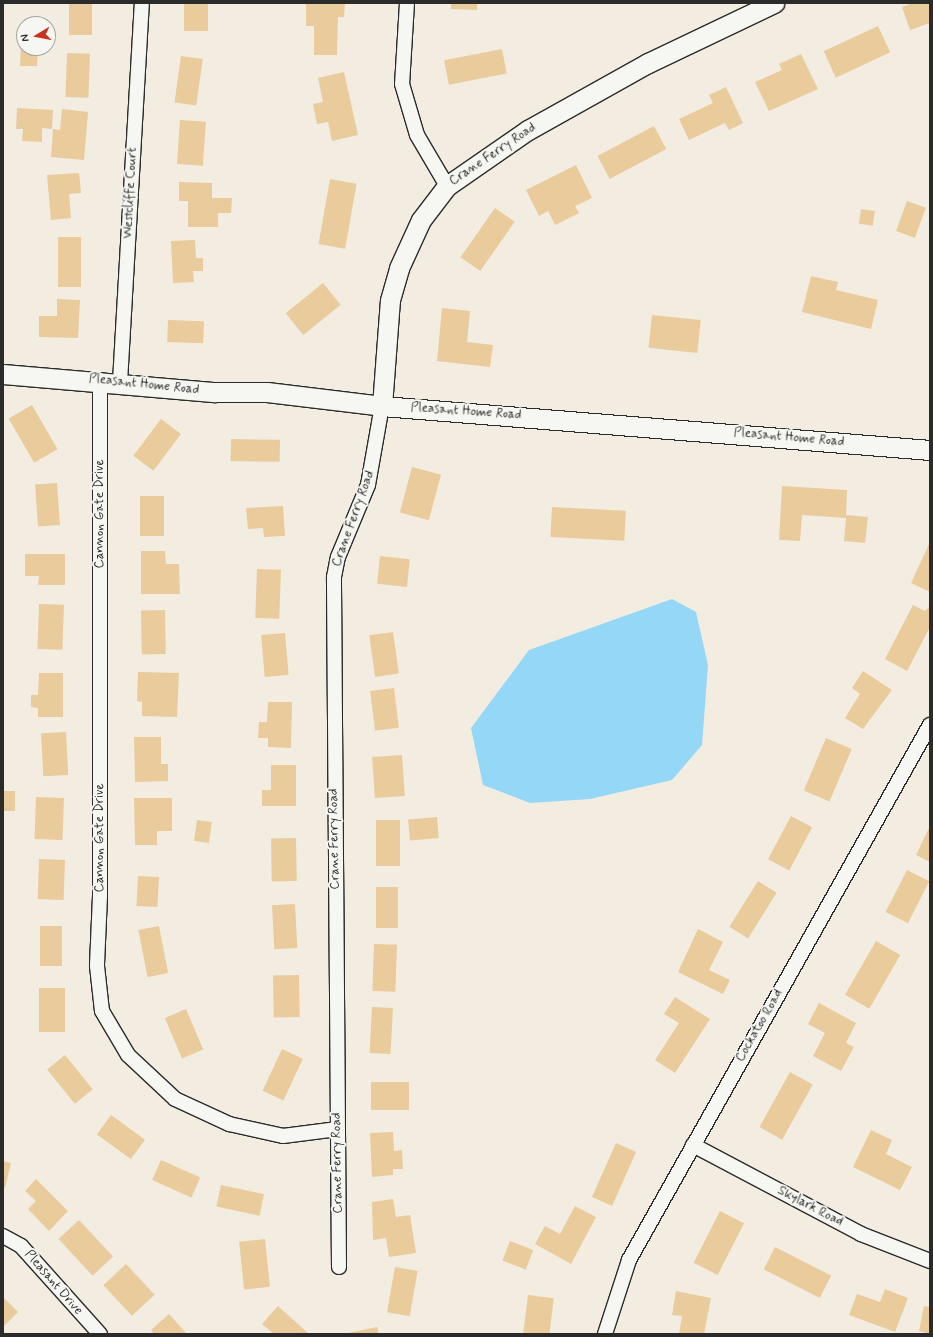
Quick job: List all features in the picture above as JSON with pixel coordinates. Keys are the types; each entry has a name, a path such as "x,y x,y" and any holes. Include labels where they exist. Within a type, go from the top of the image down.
{"main road":[{"name":"Crane Ferry Road","path":"382,406 390,300 399,268 422,220 446,186 534,127 648,63 749,8 774,3"},
{"name":"Pleasant Home Road","path":"3,374 100,380 215,392 267,392 382,406 930,450"}],"street":[{"name":"Westcliffe Court","path":"120,382 142,3"},
{"path":"406,3 402,84 417,135 446,186"},
{"name":"Cannon Gate Drive","path":"100,380 100,896 97,966 102,1011 128,1055 175,1099 229,1124 283,1136 338,1129"},
{"name":"Crane Ferry Road","path":"339,1267 334,577 338,557 368,485 382,406"},
{"name":"Cockatoo Road","path":"606,1334 616,1294 629,1260 930,725"},
{"name":"Skylark Road","path":"693,1145 861,1234 930,1261"},
{"name":"Pleasant Drive","path":"3,1236 21,1246 100,1334"}],"water":[{"path":"672,599 696,612 708,665 702,745 672,780 590,799 530,803 483,785 471,728 529,650"}],"building":[{"path":"69,3 92,3 92,35 69,35"},
{"path":"184,3 208,3 208,31 184,31"},
{"path":"306,3 345,3 344,17 338,17 337,55 314,55 314,26 306,26"},
{"path":"451,3 477,3 477,10 451,9"},
{"path":"913,3 930,3 930,23 910,30 902,7"},
{"path":"878,26 890,52 836,78 824,51"},
{"path":"502,49 507,74 449,85 444,60"},
{"path":"67,53 90,54 88,98 65,97"},
{"path":"801,54 818,89 769,111 755,82 782,70 779,64"},
{"path":"20,56 38,56 37,66 20,66"},
{"path":"181,56 203,59 196,106 174,103"},
{"path":"344,72 358,135 332,141 328,122 317,124 313,104 323,102 318,78"},
{"path":"726,87 743,123 729,130 725,123 689,140 679,119 713,103 709,95"},
{"path":"17,108 53,110 52,129 42,128 42,142 22,141 23,129 16,129"},
{"path":"62,109 88,112 84,160 51,157 53,129 60,130"},
{"path":"180,120 206,122 203,166 177,164"},
{"path":"654,126 666,149 610,179 597,156"},
{"path":"576,165 592,198 575,206 579,213 555,225 548,211 539,216 526,190"},
{"path":"79,173 81,193 69,194 71,218 51,220 47,175"},
{"path":"330,179 357,184 345,249 319,244"},
{"path":"179,182 212,183 212,198 232,198 231,213 218,213 218,227 188,227 188,201 179,201"},
{"path":"907,201 926,208 915,238 896,231"},
{"path":"495,208 515,222 480,271 461,257"},
{"path":"861,209 875,211 873,226 859,224"},
{"path":"58,237 81,237 81,287 58,287"},
{"path":"195,240 196,258 203,258 203,271 193,271 194,282 173,283 171,241"},
{"path":"811,276 838,282 836,290 878,300 871,329 802,312"},
{"path":"323,283 341,305 303,335 286,313"},
{"path":"57,299 80,300 78,338 39,337 39,316 57,316"},
{"path":"442,308 470,311 467,342 493,345 490,367 437,361"},
{"path":"652,315 701,320 697,353 649,348"},
{"path":"168,320 204,321 203,343 167,342"},
{"path":"32,405 58,449 34,463 9,418"},
{"path":"161,419 181,434 153,471 133,456"},
{"path":"231,439 280,440 280,462 231,461"},
{"path":"412,467 441,475 429,520 400,512"},
{"path":"57,483 60,525 38,526 35,485"},
{"path":"782,486 847,490 846,515 868,517 865,543 844,541 846,518 802,515 800,541 779,540"},
{"path":"140,496 164,496 164,536 140,536"},
{"path":"283,506 285,536 264,537 263,528 248,529 246,508"},
{"path":"552,507 626,511 624,541 550,537"},
{"path":"930,542 930,592 911,583"},
{"path":"141,551 165,551 166,564 179,564 180,594 141,594"},
{"path":"25,554 65,554 65,585 38,585 39,576 25,576"},
{"path":"380,556 410,559 407,587 377,584"},
{"path":"257,569 281,570 279,619 255,618"},
{"path":"39,604 64,605 62,650 37,649"},
{"path":"913,605 925,611 930,606 930,627 907,671 885,659"},
{"path":"141,610 165,610 166,654 142,654"},
{"path":"393,632 399,674 375,677 369,635"},
{"path":"285,633 289,675 265,677 261,635"},
{"path":"863,671 892,690 863,729 845,718 860,694 852,688"},
{"path":"138,672 179,673 177,717 142,716 142,702 137,701"},
{"path":"39,673 63,673 63,717 38,717 38,708 31,707 31,695 38,695"},
{"path":"394,688 399,728 375,731 370,691"},
{"path":"268,702 292,702 291,748 268,747 268,738 258,738 259,722 267,722"},
{"path":"66,732 68,775 43,776 41,733"},
{"path":"134,737 161,737 161,764 168,764 168,781 135,782"},
{"path":"826,738 852,749 830,801 804,790"},
{"path":"402,755 405,796 375,798 372,757"},
{"path":"271,765 296,765 296,806 262,806 262,790 271,790"},
{"path":"3,791 15,791 15,811 3,811"},
{"path":"36,797 64,798 63,840 35,839"},
{"path":"134,798 172,798 172,831 157,831 157,845 135,845"},
{"path":"791,816 812,827 789,871 768,859"},
{"path":"437,817 439,838 410,840 408,820"},
{"path":"197,820 212,822 209,843 194,841"},
{"path":"376,820 400,820 400,866 376,866"},
{"path":"930,826 930,862 916,855"},
{"path":"271,838 296,838 297,881 272,881"},
{"path":"39,859 65,860 64,900 38,899"},
{"path":"907,870 929,881 908,923 886,912"},
{"path":"138,876 159,877 157,907 136,906"},
{"path":"758,881 777,893 748,938 729,927"},
{"path":"376,887 398,887 398,928 376,928"},
{"path":"295,904 297,948 274,949 272,905"},
{"path":"40,926 62,926 62,966 40,966"},
{"path":"159,926 168,973 148,977 138,930"},
{"path":"698,929 723,942 709,970 730,980 723,994 678,972"},
{"path":"876,941 900,955 869,1009 845,995"},
{"path":"374,944 397,945 395,992 372,991"},
{"path":"273,975 299,975 300,1017 274,1017"},
{"path":"39,988 65,988 65,1032 39,1032"},
{"path":"675,997 710,1019 675,1073 655,1060 679,1023 664,1014"},
{"path":"819,1003 856,1023 846,1043 854,1047 841,1071 813,1056 825,1033 808,1024"},
{"path":"372,1007 393,1008 391,1054 370,1053"},
{"path":"186,1009 203,1050 182,1058 165,1018"},
{"path":"282,1049 303,1059 283,1100 263,1091"},
{"path":"65,1055 93,1089 75,1104 47,1069"},
{"path":"790,1072 813,1085 782,1140 759,1127"},
{"path":"371,1082 409,1082 409,1110 371,1110"},
{"path":"111,1115 145,1140 131,1159 97,1134"},
{"path":"871,1130 892,1140 886,1154 912,1167 900,1190 853,1167"},
{"path":"393,1132 394,1151 402,1150 403,1169 393,1169 393,1175 372,1177 370,1133"},
{"path":"616,1143 636,1152 612,1206 592,1197"},
{"path":"161,1160 200,1177 191,1198 152,1180"},
{"path":"3,1161 11,1163 5,1188 3,1187"},
{"path":"36,1179 68,1211 49,1231 28,1209 36,1201 25,1191"},
{"path":"221,1185 264,1194 259,1216 216,1207"},
{"path":"393,1199 396,1217 410,1215 416,1253 389,1257 386,1238 373,1240 372,1202"},
{"path":"575,1206 596,1217 571,1264 535,1244 545,1226 560,1234"},
{"path":"720,1211 744,1223 718,1275 694,1263"},
{"path":"79,1220 113,1257 93,1276 59,1239"},
{"path":"265,1239 270,1287 244,1289 239,1242"},
{"path":"510,1241 533,1250 526,1270 502,1261"},
{"path":"775,1247 831,1276 820,1298 764,1269"},
{"path":"126,1264 155,1295 132,1316 103,1285"},
{"path":"395,1267 418,1271 410,1316 387,1312"},
{"path":"885,1289 908,1298 895,1332 849,1315 857,1294 880,1302"},
{"path":"676,1291 711,1298 704,1334 679,1334 682,1316 672,1315"},
{"path":"528,1295 554,1298 549,1334 523,1334"},
{"path":"3,1297 18,1312 3,1327"},
{"path":"278,1306 309,1334 274,1334 262,1324"},
{"path":"924,1306 930,1307 930,1334 919,1331"},
{"path":"169,1314 187,1334 154,1334 151,1330"},
{"path":"377,1327 379,1334 348,1334 348,1333"}]}
